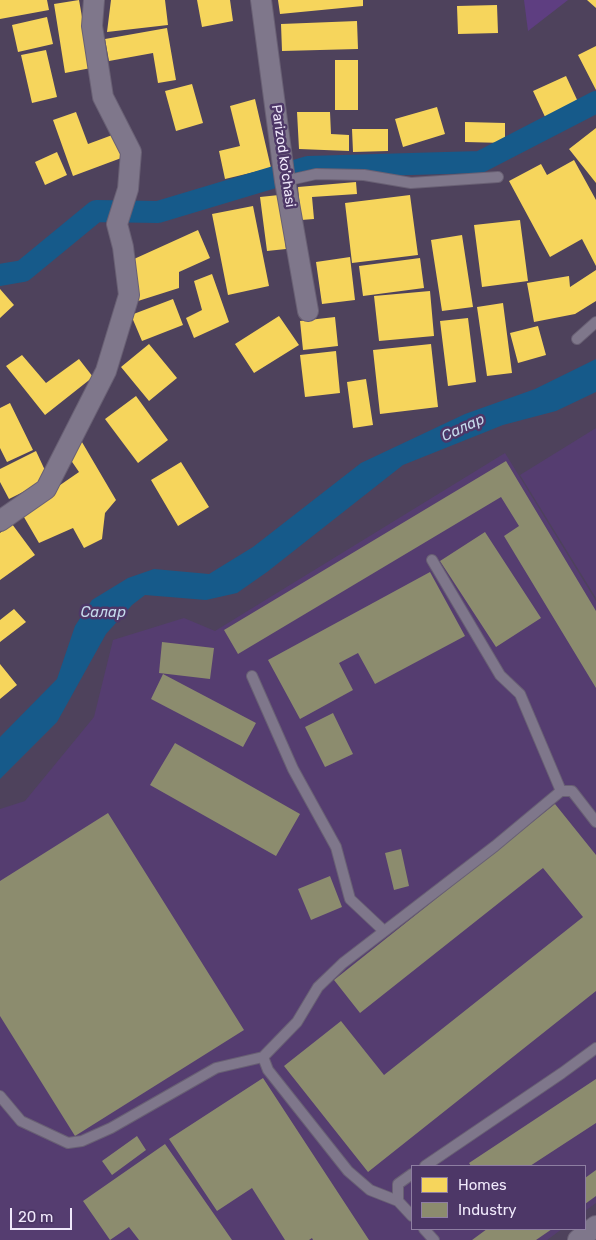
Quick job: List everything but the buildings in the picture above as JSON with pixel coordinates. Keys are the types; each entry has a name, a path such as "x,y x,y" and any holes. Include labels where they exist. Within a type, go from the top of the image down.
{"street":[{"path":"0,521 46,489 106,371 129,295 123,247 117,224 128,189 131,152 103,97 92,26 94,0"},
{"name":"Parizod ko'chasi","path":"261,0 285,181 308,311"},
{"path":"578,1240 596,1226"}],"lane":[{"path":"285,181 316,174 364,175 411,183 498,177"},
{"path":"577,339 596,322"},
{"path":"432,560 500,675 520,694 560,791"},
{"path":"252,676 293,769 336,847 350,899 384,931"},
{"path":"0,1096 21,1121 68,1143 82,1142 111,1128 216,1068 263,1057 297,1022 318,987 343,963 495,846 560,791 572,791 596,822"},
{"path":"426,1165 596,1048"},
{"path":"263,1057 268,1070 348,1172 370,1190 398,1200 411,1215"},
{"path":"398,1200 398,1184 411,1175"},
{"path":"425,1230 434,1240"}],"shaded area":[{"path":"524,0 568,0 528,31"},
{"path":"596,428 596,598 520,475"},
{"path":"505,453 596,601 596,1203 586,1210 586,1165 411,1165 411,1230 561,1230 547,1240 0,1240 0,809 25,801 94,717 113,640 184,618 215,631"}],"water":[{"name":"Салар","path":"596,359 596,392 556,411 503,425 403,465 267,572 237,593 206,600 145,595 132,605 106,634 57,722 0,779 0,737 57,679 75,626 92,600 128,578 154,569 209,574 253,547 361,463 465,414 535,389"}],"waterway":[{"name":"Салар","path":"0,275 23,271 96,211 158,212 308,167 480,162 596,102"}]}
